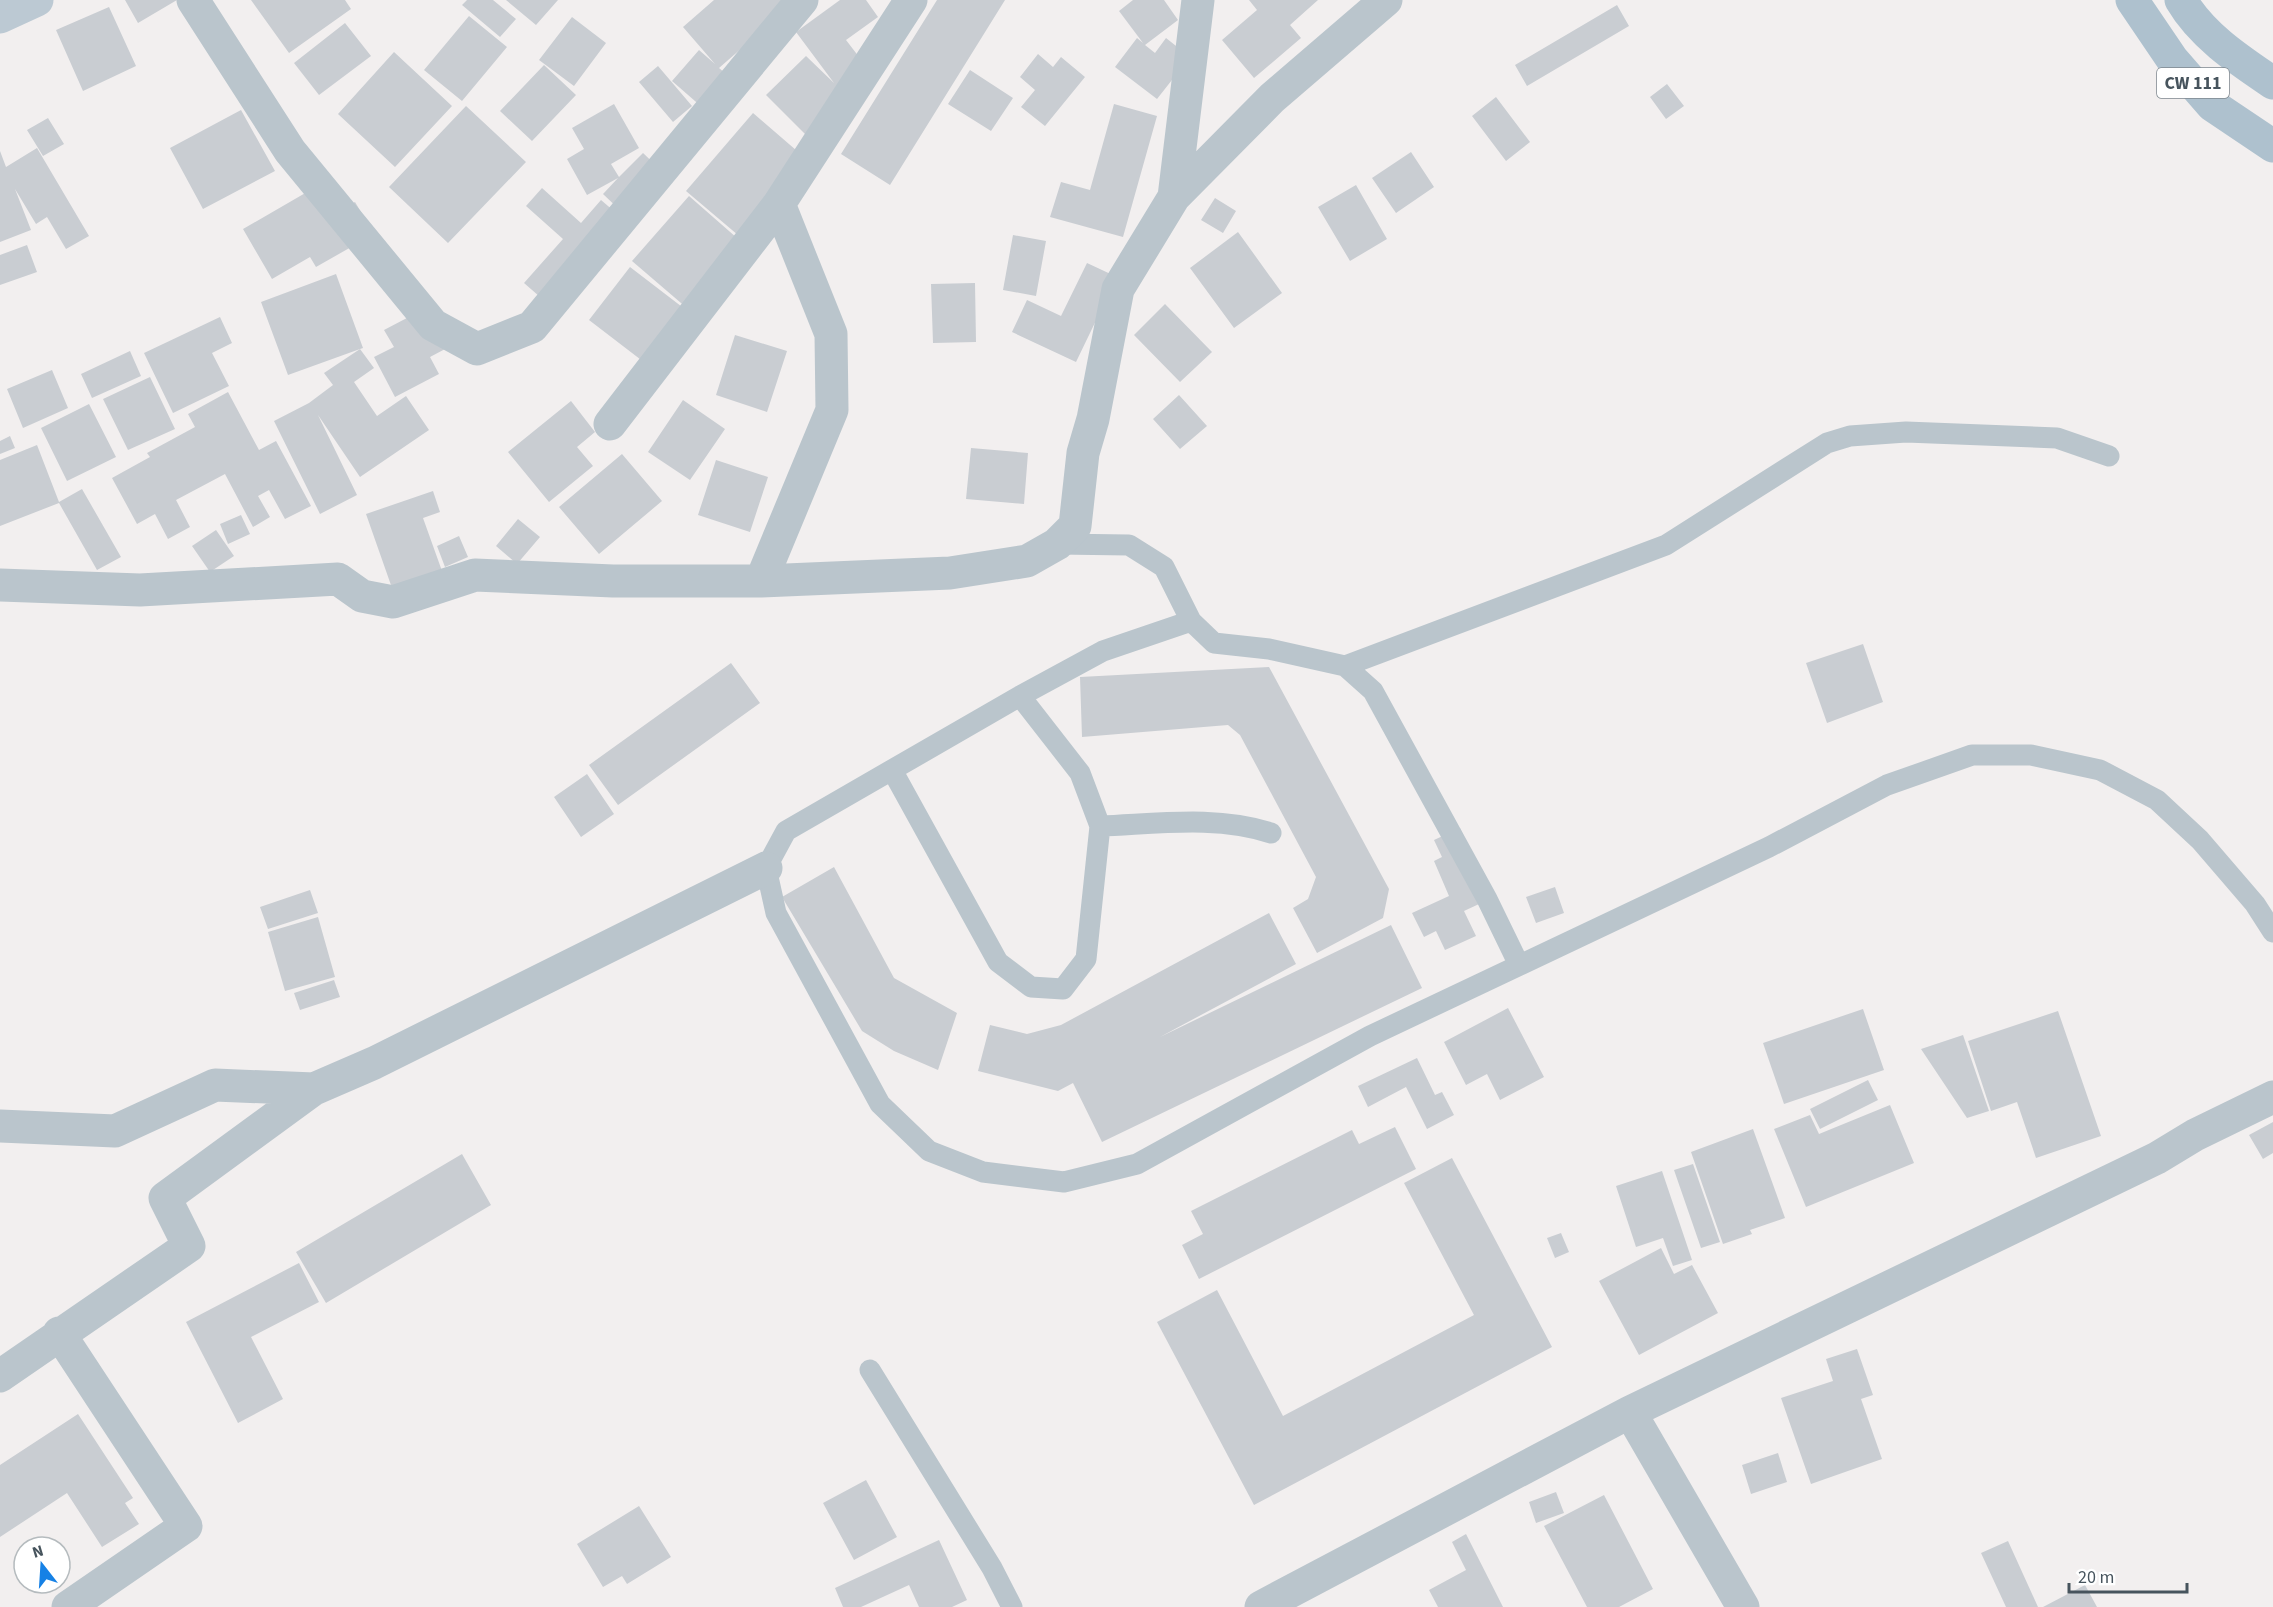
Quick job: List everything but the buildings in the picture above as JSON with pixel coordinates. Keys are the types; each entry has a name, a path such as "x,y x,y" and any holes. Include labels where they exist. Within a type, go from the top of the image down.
{"main road":[{"path":"0,17 37,0"},
{"name":"CW 111","path":"2132,0 2172,59 2212,105 2273,146"},
{"name":"CW 111","path":"2181,0 2187,11 2228,53 2273,83"}],"street":[{"path":"193,0 290,151 433,325 477,349 532,327 802,0"},
{"path":"610,423 779,204 911,0"},
{"path":"1174,197 1198,0"},
{"path":"0,585 140,590 338,579 362,596 393,602 475,575 613,581 761,581 950,573 1027,561 1057,544 1075,526 1083,453 1093,419 1118,289 1174,197 1272,98 1386,0"},
{"path":"761,581 832,411 831,334 779,204"},
{"path":"0,1376 59,1333 189,1246 165,1198 314,1089 374,1063 766,868"},
{"path":"0,1126 115,1131 215,1085 314,1089"},
{"path":"1261,1607 1630,1412 2146,1163 2195,1135 2273,1097"},
{"path":"59,1333 186,1526 68,1607"},
{"path":"1630,1412 1743,1607"}],"lane":[{"path":"1345,666 1666,546 1827,443 1850,436 1906,432 2057,438 2109,456"},
{"path":"1057,544 1129,545 1164,567 1191,621 1214,643 1269,649 1345,666 1373,691 1487,899 1519,965"},
{"path":"1191,621 1103,651 1020,696 786,831 766,868 776,913 880,1104 929,1151 983,1173 1064,1182 1137,1164 1370,1036 1769,847 1887,785 1972,755 2031,755 2100,771 2157,800 2200,840 2255,904 2273,932"},
{"path":"892,770 998,962 1031,987 1063,989 1086,959 1100,826 1080,773 1020,696"},
{"path":"1100,826 1199,823 1247,825 1271,833"},
{"path":"870,1370 992,1568 1012,1607"}]}
